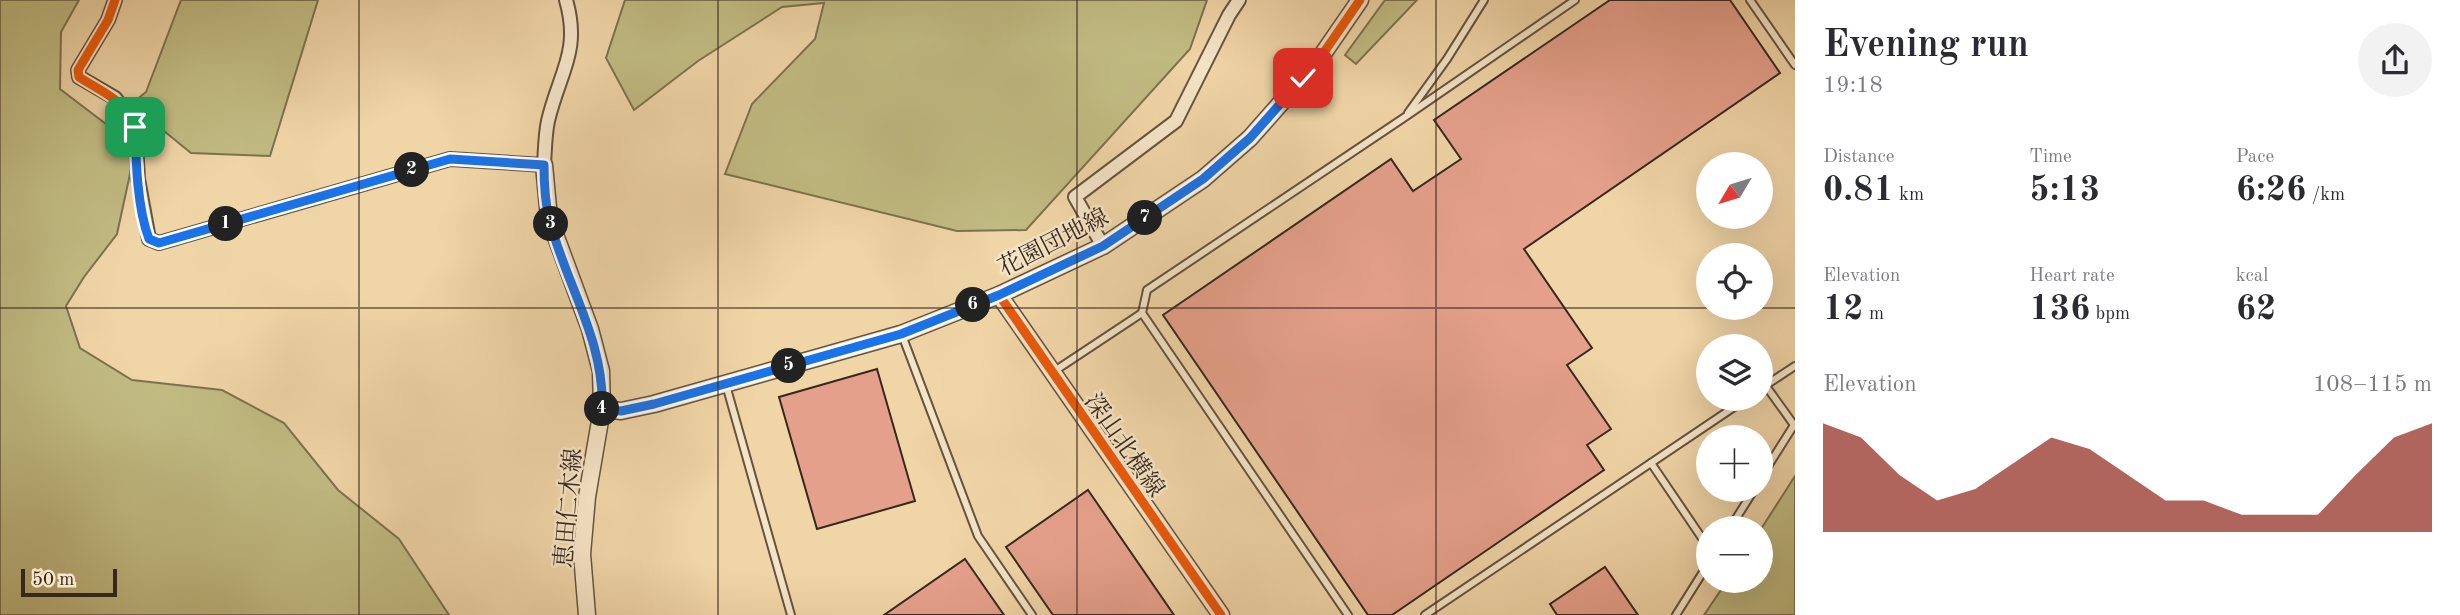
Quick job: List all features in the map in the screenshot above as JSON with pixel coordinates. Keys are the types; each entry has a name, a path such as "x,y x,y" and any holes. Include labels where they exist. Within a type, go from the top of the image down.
{"street":[{"path":"115,0 108,20 78,70 79,77 115,98 135,127 138,179 146,231 153,242 159,243 450,159 544,165"},
{"name":"恵田仁木線","path":"566,0 572,19 573,39 548,122 544,165 549,218 595,346 601,371 602,409 587,497 582,554 587,615"},
{"path":"1103,246 1075,197 1176,121 1239,0"},
{"name":"花園団地線","path":"602,409 621,411 726,385 901,334 999,295 1103,246 1203,179 1250,138 1318,61 1360,0"},
{"name":"深山北横線","path":"999,295 1221,615"}],"lane":[{"path":"1405,117 1447,59 1484,0"},
{"path":"1051,373 1142,313 1147,290 1575,0"},
{"path":"1750,0 1795,65"},
{"path":"1142,313 1348,615"},
{"path":"901,334 978,536 1032,615"},
{"path":"1773,381 1795,366"},
{"path":"726,385 791,615"},
{"path":"1773,400 1794,425 1773,458"},
{"path":"1425,615 1728,411"},
{"path":"1651,463 1696,529"},
{"path":"1676,615 1696,583"}],"shaded area":[{"path":"0,0 79,0 61,32 60,89 106,124 146,92 181,0 318,0 270,156 191,153 143,114 117,234 66,306 80,348 132,380 222,390 284,423 338,490 399,539 449,615 0,615"},
{"path":"625,0 1207,0 1190,49 1026,230 957,231 725,174 752,104 815,39 824,3 782,7 698,61 634,110 606,58"},
{"path":"1385,0 1417,0 1356,64 1345,55"},
{"path":"1795,476 1795,615 1704,615 1719,593 1773,593 1773,516 1769,516"}],"building":[{"path":"1610,0 1730,0 1780,73 1524,249 1592,348 1567,365 1611,429 1587,445 1604,470 1392,615 1368,615 1163,315 1391,159 1413,191 1461,159 1434,120"},
{"path":"877,369 915,501 817,529 779,397"},
{"path":"1088,490 1174,615 1053,615 1006,547"},
{"path":"965,559 1004,615 884,615"},
{"path":"1605,567 1638,615 1557,615 1550,604"}],"cycle path":[{"path":"115,0 108,20 78,70 79,77 119,103 130,117 135,132 144,223 146,233 152,241 159,243 450,159 544,165"},
{"path":"602,409 621,411 654,404 901,334 999,295 1103,246 1203,179 1250,138 1318,61 1360,0"},
{"path":"999,295 1221,615"}],"route":[{"path":"135,127 135,152 146,231 149,239 159,243 450,159 544,165 549,218 590,329 601,371 602,409 621,411 726,385 901,334 999,295 1103,246 1203,179 1250,138 1303,78"}]}
